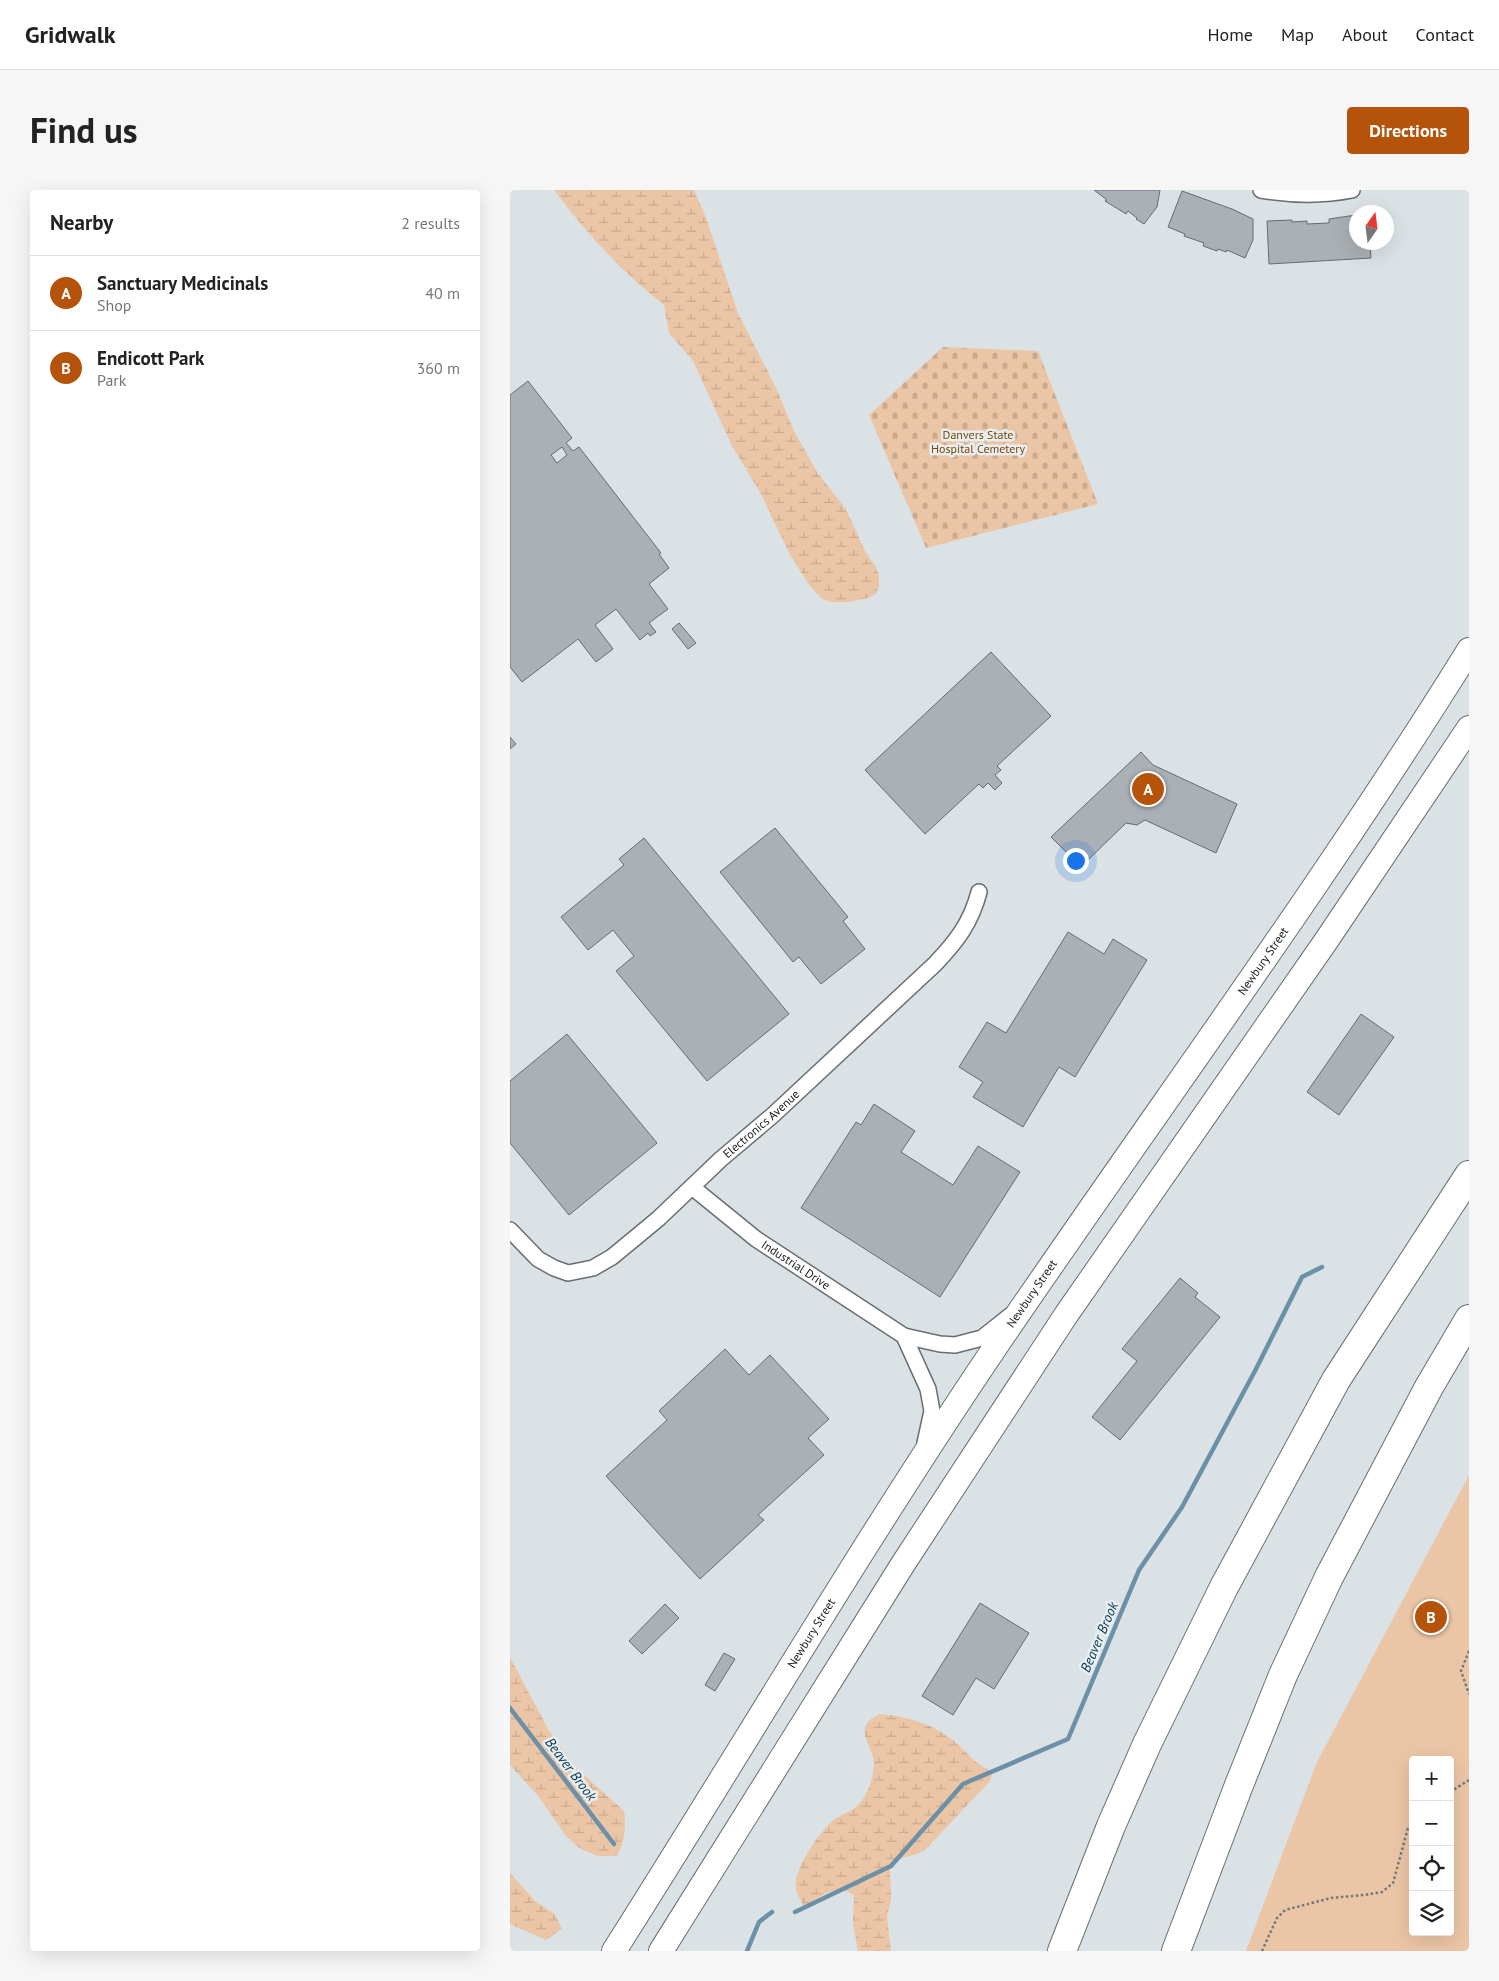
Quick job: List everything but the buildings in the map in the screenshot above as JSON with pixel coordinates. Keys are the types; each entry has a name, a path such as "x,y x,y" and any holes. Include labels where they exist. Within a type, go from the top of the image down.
{"highway":[{"path":"1062,1951 1111,1826 1147,1744 1224,1588 1336,1380 1469,1175"},
{"path":"1176,1951 1280,1685 1329,1577 1429,1387 1469,1319"},
{"path":"1055,1951 1080,1906"}],"main road":[{"name":"Newbury Street","path":"614,1951 697,1820 776,1688 920,1463 1025,1304 1254,976 1363,815 1469,650"},
{"path":"661,1951 903,1564 1066,1315 1326,941 1469,728"}],"street":[{"path":"1261,190 1281,194 1309,195 1352,190"},
{"name":"Electronics Avenue","path":"510,1230 538,1258 554,1268 568,1273 592,1268 612,1256 650,1225 935,964 959,938 975,908 979,892"},
{"name":"Industrial Drive","path":"692,1187 756,1239 904,1336 940,1344 955,1345 982,1338 1025,1304"},
{"path":"904,1336 928,1389 932,1410 920,1463"}],"path":[{"path":"1469,1651 1461,1671 1469,1694"},
{"path":"1454,1789 1469,1780"},
{"path":"1262,1951 1277,1918 1285,1910 1331,1898 1382,1892 1393,1883 1409,1827"}],"green space":[{"path":"554,190 694,190 705,215 738,313 776,388 794,431 817,472 846,509 865,551 876,567 879,575 879,585 876,594 868,598 849,602 831,602 822,599 809,585 789,553 761,494 732,446 693,361 669,333 664,305 605,251"},
{"name":"Danvers State Hospital Cemetery","path":"943,347 1038,351 1098,504 926,548 869,415"},
{"path":"1469,1475 1469,1951 1246,1951 1317,1762"},
{"path":"510,1657 548,1729 575,1767 624,1811 624,1835 616,1856 598,1856 579,1848 566,1836 539,1797 510,1765"},
{"path":"880,1714 899,1716 934,1728 954,1741 976,1762 993,1772 990,1781 926,1849 918,1854 892,1862 890,1871 891,1899 887,1917 891,1951 858,1951 853,1923 854,1895 847,1891 835,1890 804,1907 797,1892 796,1882 808,1851 815,1841 836,1818 857,1806 867,1791 872,1778 874,1762 865,1735 866,1724"},
{"path":"510,1873 536,1902 555,1914 562,1929 546,1940 510,1924"}],"waterway":[{"name":"Beaver Brook","path":"795,1912 891,1866 963,1784 1068,1739 1139,1570 1182,1507 1256,1369 1302,1277 1322,1267"},
{"name":"Beaver Brook","path":"510,1708 614,1844"},
{"name":"Beaver Brook","path":"747,1951 759,1922 772,1912"}],"place":[{"name":"Sanctuary Medicinals","path":"1148,789"},
{"name":"Endicott Park","path":"1431,1617"}]}
